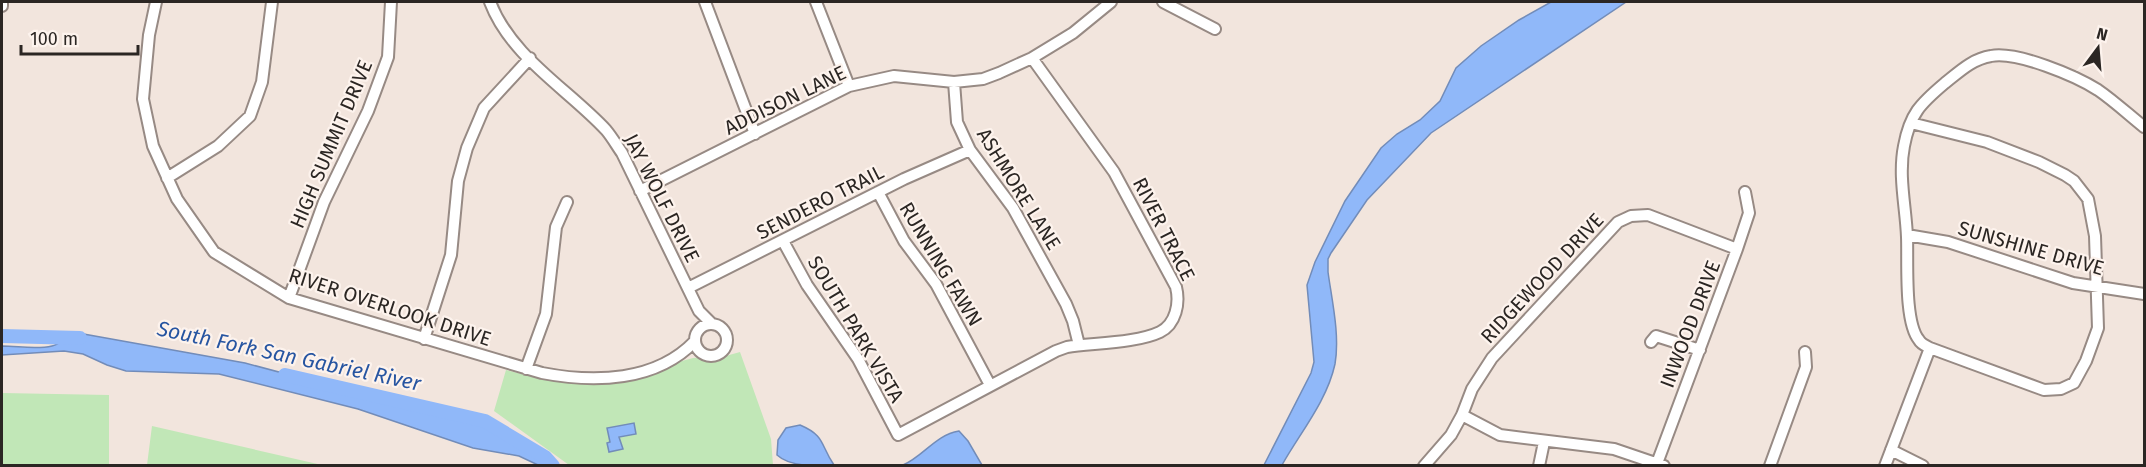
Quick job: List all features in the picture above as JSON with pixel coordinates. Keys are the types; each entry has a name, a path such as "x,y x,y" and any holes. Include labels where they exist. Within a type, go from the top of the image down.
{"street":[{"name":"RIVER OVERLOOK DRIVE","path":"156,2 149,35 143,99 153,146 177,199 214,252 289,298 526,369 568,378 616,378 683,354"},
{"path":"167,178 218,146 250,116 262,81 272,2"},
{"name":"HIGH SUMMIT DRIVE","path":"289,298 324,202 368,111 388,57 391,2"},
{"name":"JAY WOLF DRIVE","path":"490,2 505,31 556,85 608,132 622,153 699,311 712,324"},
{"path":"705,2 755,134"},
{"path":"816,2 849,86"},
{"name":"ADDISON LANE","path":"640,192 849,86 894,76 954,82 983,79 1032,58 1073,33 1111,2"},
{"path":"1163,2 1215,28"},
{"path":"1911,122 1987,142 2039,162 2074,181 2083,190 2091,211 2095,236 2098,318 2095,337 2080,374 2074,383 2066,388 2053,391 2044,390 1930,348 1920,342 1911,321 1908,306 1907,235 1902,164 1911,122 1922,103 1966,67 1982,58 2005,55 2017,56 2098,90 2145,127"},
{"path":"424,339 451,255 458,182 467,148 484,108 530,58"},
{"name":"RIVER TRACE","path":"898,435 1056,351 1078,345 1137,338 1159,332 1172,320 1178,305 1176,287 1114,172 1032,58"},
{"name":"ASHMORE LANE","path":"954,82 957,122 970,150 1013,208 1066,304 1073,321 1078,345"},
{"name":"SENDERO TRAIL","path":"688,288 878,192 970,150"},
{"name":"RUNNING FAWN","path":"878,192 904,241 936,284 990,385"},
{"name":"INWOOD DRIVE","path":"1659,464 1749,213 1745,192"},
{"path":"526,369 546,314 556,227 567,202"},
{"name":"RIDGEWOOD DRIVE","path":"1424,465 1451,435 1472,389 1492,358 1612,227 1624,218 1639,214 1648,215 1737,249"},
{"name":"SUNSHINE DRIVE","path":"1907,235 1948,242 2073,284 2145,294"},
{"name":"SOUTH PARK VISTA","path":"783,241 807,285 858,359 898,435"},
{"name":"JAY WOLF DRIVE","path":"699,311 700,328"},
{"path":"712,324 727,335 727,345 717,355 683,354 695,341 700,328 712,324"},
{"path":"1651,342 1656,336 1700,350"},
{"path":"695,341 702,353"},
{"path":"1885,465 1930,348"},
{"path":"1770,465 1806,367 1805,352"},
{"path":"1462,415 1500,435 1614,449 1659,464"},
{"path":"1539,465 1544,441"},
{"path":"1891,450 1923,465"}],"green space":[{"path":"740,352 771,439 773,465 569,465 494,411 506,370 541,379 600,383 693,358 715,359"},
{"path":"2,393 109,395 109,465 2,465"},
{"path":"152,426 322,465 147,465"}],"water":[{"path":"1551,2 1626,2 1431,133 1367,200 1328,259 1337,341 1335,364 1326,391 1282,465 1264,465 1311,373 1314,362 1307,285 1315,262 1345,201 1381,148 1397,134 1420,120 1440,101 1456,68 1481,46"},
{"path":"78,333 245,363 335,387 437,410 525,443 553,465 538,465 519,456 473,448 358,409 219,374 126,371 83,354 64,351 2,355 2,346 46,347"},
{"path":"634,423 636,434 619,437 623,449 609,452 607,443 610,442 607,428"},
{"path":"800,425 818,437 834,465 796,464 777,455 778,440 786,428"},
{"path":"959,431 968,441 982,465 903,465 936,441"}],"waterway":[{"name":"South Fork San Gabriel River","path":"2,336 80,338"},
{"name":"South Fork San Gabriel River","path":"285,375 485,421 545,457 553,466"}]}
